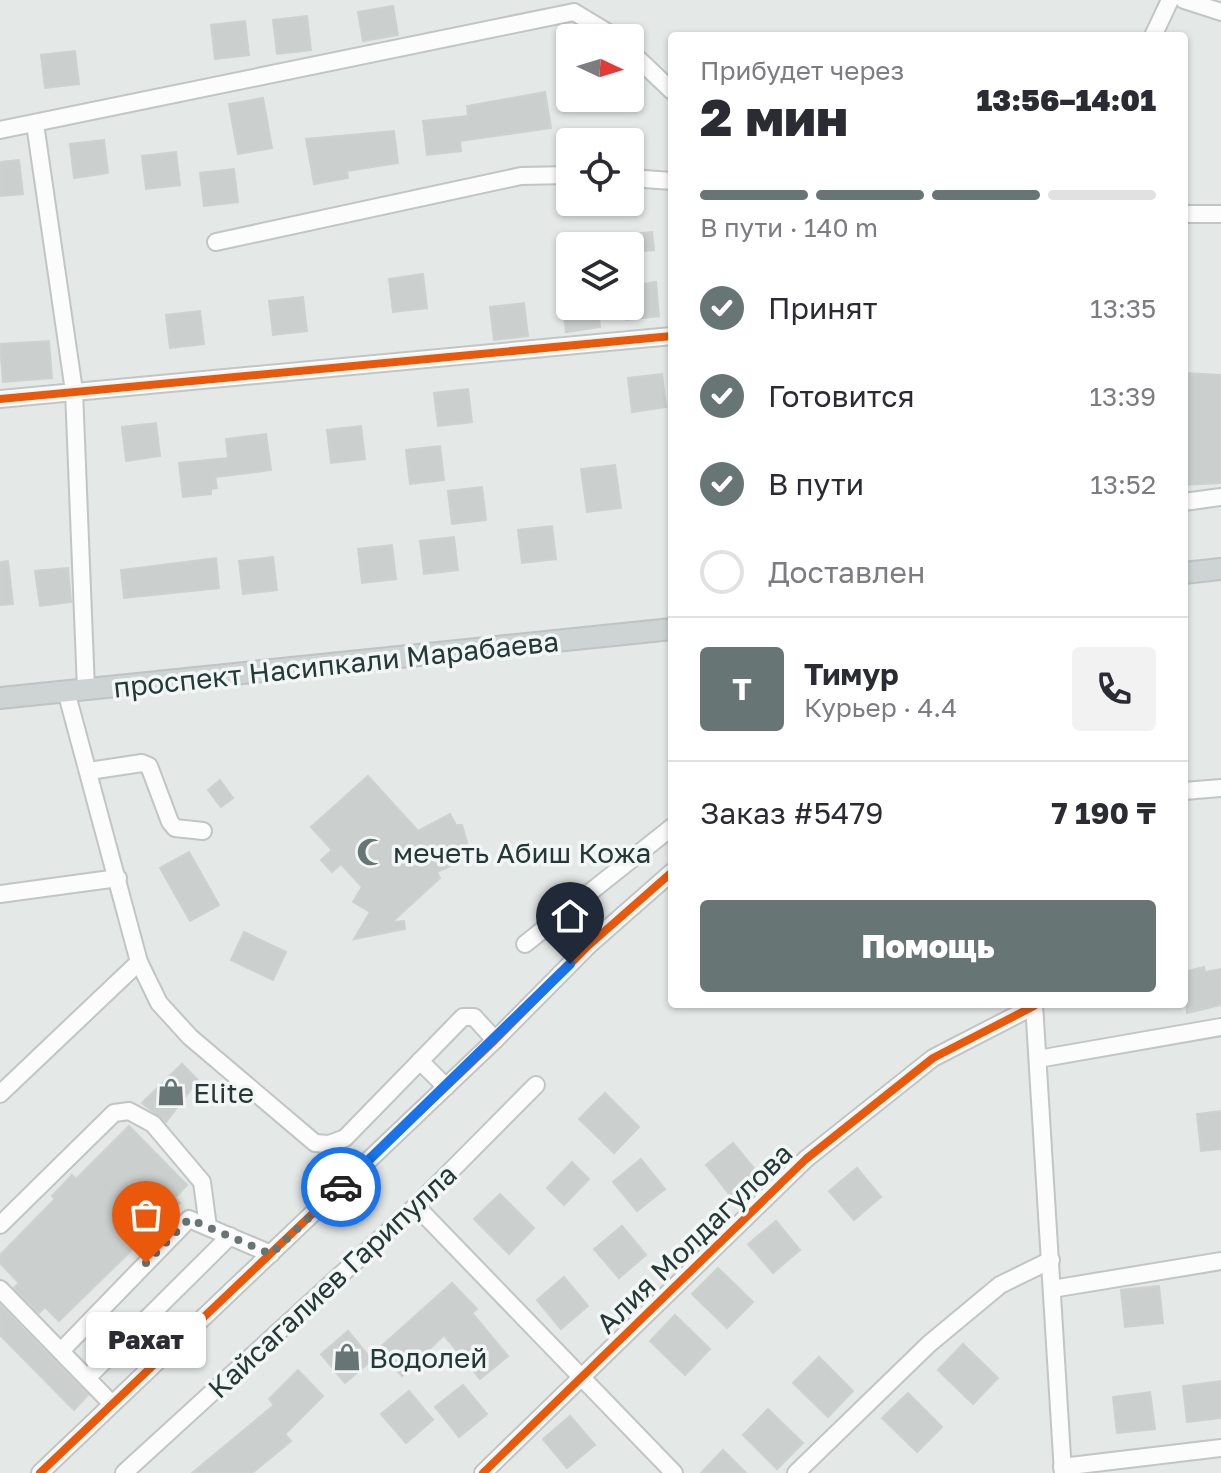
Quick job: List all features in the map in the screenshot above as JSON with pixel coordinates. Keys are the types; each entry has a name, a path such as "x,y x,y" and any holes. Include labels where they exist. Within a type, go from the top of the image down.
{"main road":[{"path":"1188,573 1221,569"},
{"name":"проспект Насипкали Марабаева","path":"0,698 668,629"}],"street":[{"path":"1155,32 1170,0"},
{"path":"1184,0 1221,12"},
{"path":"0,130 574,12 594,24"},
{"path":"644,64 668,87"},
{"path":"35,124 74,391 76,690 89,771 139,962 159,1003 190,1037 315,1143 329,1144 345,1138 469,1015 495,1040"},
{"path":"216,242 521,176 556,175"},
{"path":"644,179 668,181"},
{"path":"1188,214 1221,214"},
{"path":"0,399 668,336"},
{"path":"1188,501 1221,497"},
{"path":"89,771 142,763 149,766 170,822 175,828 203,831"},
{"path":"1188,791 1221,788"},
{"path":"525,944 668,830"},
{"path":"40,1473 495,1040 589,945 668,876"},
{"path":"0,894 118,878"},
{"path":"565,913 589,945"},
{"path":"0,1094 139,962"},
{"name":"Алия Молдагулова","path":"483,1473 806,1159 933,1058 1028,1008"},
{"path":"1034,1008 1063,1470 1221,1448"},
{"path":"1038,1059 1221,1027"},
{"path":"420,1061 446,1087"},
{"name":"Кайсагалиев Гарипулла","path":"124,1473 416,1206 536,1085"},
{"path":"0,1225 114,1113 129,1111 153,1124 202,1182 208,1227"},
{"path":"416,1206 674,1473"},
{"path":"61,1351 189,1219 271,1254"},
{"path":"87,1378 230,1236"},
{"path":"796,1473 929,1344 1000,1285 1051,1260"},
{"path":"1052,1289 1221,1261"},
{"path":"0,1289 112,1404"}],"building":[{"path":"393,6 398,35 363,41 358,12"},
{"path":"307,16 311,50 277,54 273,20"},
{"path":"245,21 249,55 215,59 211,25"},
{"path":"75,51 79,84 45,88 41,55"},
{"path":"545,92 551,128 460,141 461,151 427,155 423,121 468,116 467,106"},
{"path":"263,98 272,148 238,154 229,104"},
{"path":"394,131 398,163 347,171 348,178 314,184 306,139"},
{"path":"104,140 108,173 74,178 70,144"},
{"path":"176,152 180,185 146,189 142,156"},
{"path":"19,160 23,194 0,196 0,162"},
{"path":"234,169 238,202 204,206 200,173"},
{"path":"652,232 654,250 644,251 644,233"},
{"path":"423,274 427,308 393,312 389,279"},
{"path":"656,282 659,316 644,318 644,284"},
{"path":"303,297 307,331 273,335 269,301"},
{"path":"524,303 528,336 494,340 490,307"},
{"path":"200,311 204,344 170,348 166,315"},
{"path":"565,320 599,320 600,327 566,332"},
{"path":"49,341 52,378 3,382 0,344"},
{"path":"1188,373 1221,375 1221,483 1188,485"},
{"path":"662,374 666,407 632,412 628,378"},
{"path":"468,389 472,422 438,426 434,393"},
{"path":"156,423 160,456 126,461 122,427"},
{"path":"361,426 365,459 331,463 327,430"},
{"path":"266,434 271,470 215,477 217,488 211,489 211,494 183,497 179,463 228,458 226,439"},
{"path":"440,446 444,480 410,484 406,450"},
{"path":"615,465 621,508 587,512 581,469"},
{"path":"482,487 486,520 452,524 448,491"},
{"path":"552,526 556,559 522,563 518,530"},
{"path":"454,537 458,570 424,574 420,541"},
{"path":"392,545 396,579 362,583 358,549"},
{"path":"273,557 277,590 243,594 239,561"},
{"path":"216,558 219,588 124,598 121,570"},
{"path":"8,561 13,604 0,605 0,562"},
{"path":"68,568 71,602 40,606 35,571"},
{"path":"368,776 418,831 450,814 456,825 462,825 471,857 437,872 440,878 392,922 404,921 405,929 354,939 370,912 353,902 362,887 341,864 332,872 321,860 332,850 311,827"},
{"path":"220,780 233,798 221,807 208,790"},
{"path":"189,852 219,905 190,921 160,868"},
{"path":"244,932 286,952 273,980 231,960"},
{"path":"1204,967 1205,972 1221,969 1221,1005 1187,1013 1188,971"},
{"name":"Elite","path":"182,1064 198,1080 166,1122 142,1103"},
{"path":"605,1093 639,1127 614,1153 579,1119"},
{"path":"1221,1111 1221,1149 1201,1151 1197,1114"},
{"path":"129,1126 187,1185 175,1198 180,1203 59,1321 45,1307 39,1313 14,1288 19,1283 0,1263 0,1255 55,1199 52,1196 72,1175 76,1179"},
{"path":"733,1143 757,1172 730,1195 706,1165"},
{"path":"641,1159 665,1189 637,1211 613,1182"},
{"path":"572,1162 589,1179 564,1205 547,1188"},
{"path":"857,1168 881,1197 854,1220 829,1191"},
{"path":"500,1194 534,1228 509,1254 474,1219"},
{"path":"776,1221 800,1250 773,1273 748,1244"},
{"path":"622,1226 646,1255 619,1278 594,1249"},
{"path":"718,1268 753,1302 727,1328 692,1294"},
{"path":"564,1277 588,1306 561,1329 537,1300"},
{"path":"452,1283 477,1309 472,1313 508,1356 480,1379 444,1335 402,1376 377,1350"},
{"path":"1159,1286 1163,1323 1125,1327 1121,1290"},
{"path":"0,1305 88,1395 74,1410 0,1335"},
{"path":"675,1315 710,1349 685,1375 650,1341"},
{"name":"Водолей","path":"348,1331 372,1360 345,1383 321,1354"},
{"path":"963,1344 998,1378 973,1404 938,1370"},
{"path":"819,1357 853,1391 828,1417 793,1383"},
{"path":"298,1370 323,1396 285,1434 291,1441 252,1473 192,1473 274,1405 269,1399"},
{"path":"1221,1381 1221,1418 1187,1422 1183,1386"},
{"path":"463,1385 487,1414 459,1437 435,1407"},
{"path":"409,1391 433,1420 406,1443 381,1414"},
{"path":"1150,1392 1155,1429 1117,1433 1113,1397"},
{"path":"908,1393 942,1427 917,1452 882,1418"},
{"path":"768,1409 803,1443 777,1469 743,1435"},
{"path":"570,1416 595,1445 567,1468 543,1439"},
{"path":"723,1450 746,1473 701,1473"}],"cycle path":[{"path":"0,399 668,336"},
{"path":"40,1473 495,1040 589,945 668,876"},
{"path":"483,1473 806,1159 933,1058 1030,1008"}],"way so far":[{"path":"146,1263 189,1219 271,1254 341,1187"}],"place":[{"name":"мечеть Абиш Кожа","path":"371,852"},
{"name":"Elite","path":"171,1092"},
{"name":"Рахат","path":"146,1263"},
{"name":"Водолей","path":"347,1357"}],"route":[{"path":"341,1187 570,964"}]}
